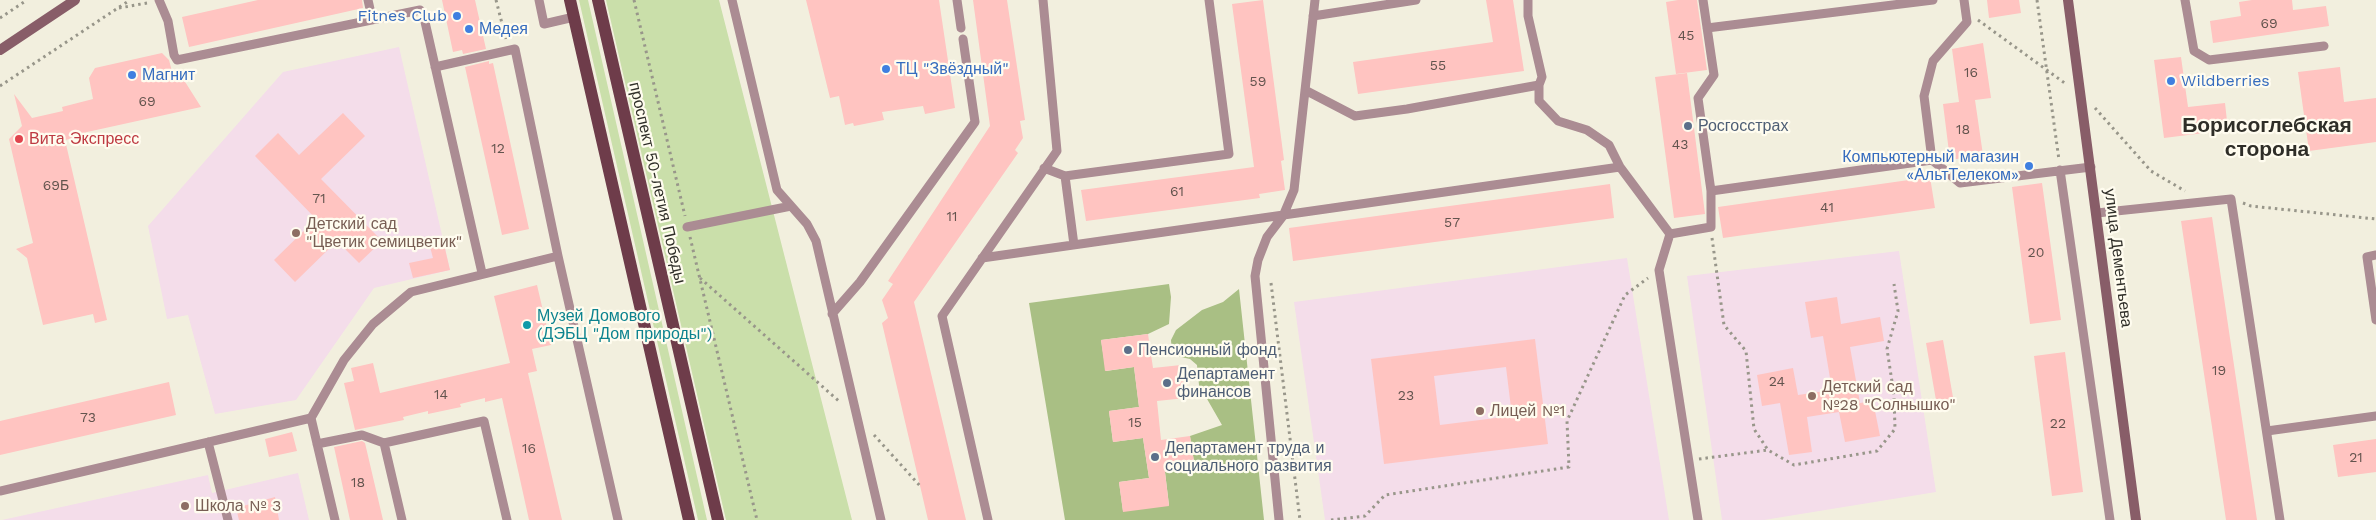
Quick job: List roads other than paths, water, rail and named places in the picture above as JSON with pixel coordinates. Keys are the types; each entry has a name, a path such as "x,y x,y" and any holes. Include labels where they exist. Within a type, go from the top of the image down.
{"main road":[{"path":"570,0 689,520"},
{"name":"проспект 50-летия Победы","path":"598,0 718,520"}],"street":[{"path":"0,50 75,0"},
{"name":"улица Дементьева","path":"2068,0 2136,520"}],"lane":[{"path":"159,0 168,21 174,55 177,60 372,18 420,10 423,13 436,67 482,273"},
{"path":"368,0 372,18"},
{"path":"539,0 544,24 574,17"},
{"path":"732,0 777,190 807,224 816,241 882,520"},
{"path":"957,0 961,28"},
{"path":"988,520 942,316 1057,151 1043,0"},
{"path":"1044,168 1065,176 1229,154 1209,0"},
{"path":"1279,520 1255,276 1266,237 1283,216 1294,190 1315,0"},
{"path":"1313,16 1416,0"},
{"path":"1528,0 1528,16 1542,77 1538,85 1539,101 1558,121 1588,130 1609,145 1620,167 1670,234"},
{"path":"1670,234 1712,227 1711,191 1698,98 1714,75 1703,0"},
{"path":"1707,28 1933,0"},
{"path":"1964,0 1967,22 1933,61 1924,96 1932,160 1960,183 2091,167"},
{"path":"2185,0 2194,51 2209,60 2324,46"},
{"path":"832,314 860,282 975,122 963,39"},
{"path":"436,67 515,49 558,256 618,520"},
{"path":"1304,90 1355,116 1408,109 1538,85"},
{"path":"1711,191 1932,160"},
{"path":"982,258 1620,167"},
{"path":"2060,170 2110,520"},
{"path":"1065,176 1074,245"},
{"path":"2097,213 2231,199 2280,520"},
{"path":"688,227 791,206"},
{"path":"1670,234 1659,270 1698,520"},
{"path":"2376,255 2367,256 2376,320"},
{"path":"334,520 311,418 344,360 373,324 411,292 482,273 558,256"},
{"path":"2266,431 2376,416"},
{"path":"0,491 311,418"},
{"path":"317,444 362,435 384,443 484,421 507,520"},
{"path":"208,442 228,520"},
{"path":"384,443 402,520"}],"place":[{"name":"Fitnes Club","path":"457,16"},
{"name":"Медея","path":"469,29"},
{"name":"ТЦ \"Звёздный\"","path":"886,69"},
{"name":"Магнит","path":"132,75"},
{"name":"Wildberries","path":"2171,81"},
{"name":"Росгосстрах","path":"1688,126"},
{"name":"Вита Экспресс","path":"19,139"},
{"name":"Компьютерный магазин «АльтТелеком»","path":"2029,166"},
{"name":"Детский сад \"Цветик семицветик\"","path":"296,233"},
{"name":"Музей Домового (ДЭБЦ \"Дом природы\")","path":"527,325"},
{"name":"Пенсионный фонд","path":"1128,350"},
{"name":"Департамент финансов","path":"1167,383"},
{"name":"Детский сад №28 \"Солнышко\"","path":"1812,396"},
{"name":"Лицей №1","path":"1480,411"},
{"name":"Департамент труда и социального развития","path":"1155,457"},
{"name":"Школа № 3","path":"185,506"}],"district":[{"name":"Борисоглебская сторона","path":"2267,138"}]}
